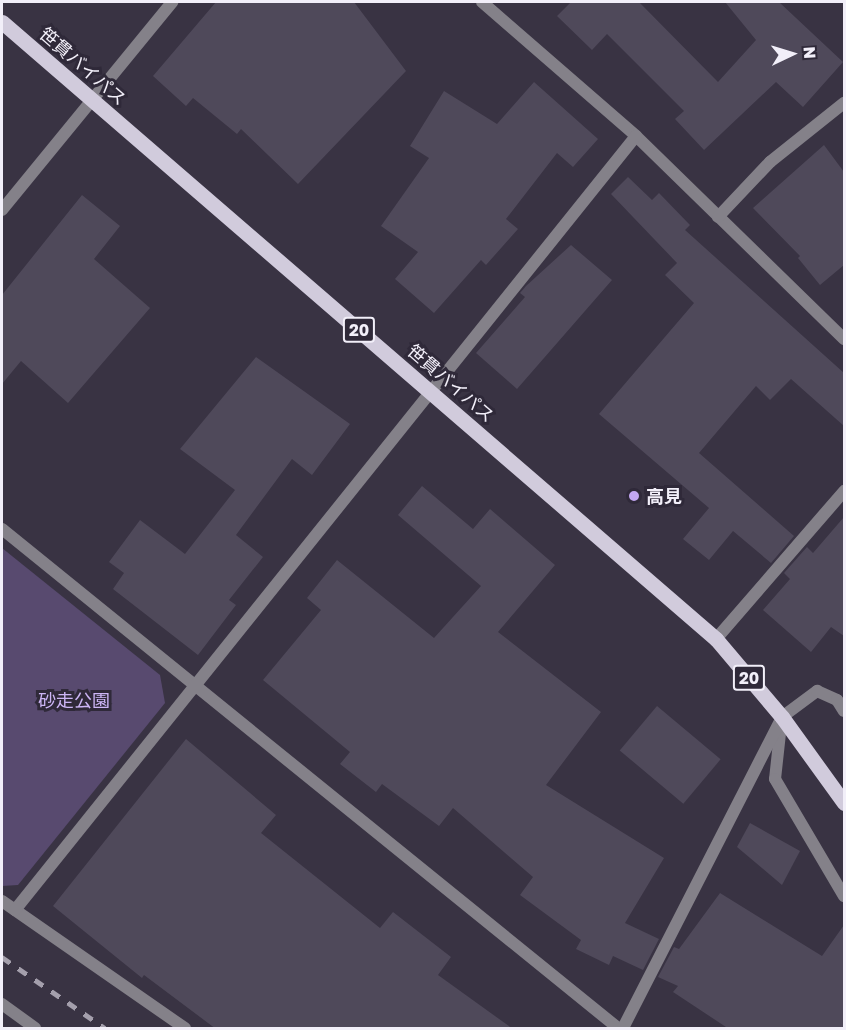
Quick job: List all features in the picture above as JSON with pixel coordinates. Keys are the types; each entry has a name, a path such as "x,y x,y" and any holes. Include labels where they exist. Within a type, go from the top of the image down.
{"main road":[{"name":"笹貫バイパス","path":"2,21 716,639 782,717 844,803"}],"street":[{"path":"2,210 172,2"},
{"path":"482,2 636,136 844,339"},
{"path":"718,217 770,162 844,103"},
{"path":"15,910 636,136"},
{"path":"716,639 844,490"},
{"path":"2,529 618,1029"},
{"path":"624,1029 782,717 817,691 837,700 844,711"},
{"path":"782,717 775,778 844,896"},
{"path":"2,901 184,1029"},
{"path":"2,1004 35,1029"}],"green space":[{"name":"砂走公園","path":"2,548 160,675 165,703 18,885 2,886"}],"building":[{"path":"216,2 354,2 406,71 298,184 241,129 237,134 193,98 186,106 153,76"},
{"path":"571,2 639,2 718,82 756,40 725,2 779,2 843,62 803,107 776,82 704,150 675,119 684,111 607,34 592,50 557,16"},
{"path":"534,82 598,139 573,167 557,153 506,219 518,229 486,265 481,260 434,313 395,279 418,252 381,226 429,158 410,146 444,91 497,124"},
{"path":"824,145 844,172 844,265 820,285 798,258 800,256 753,208"},
{"path":"628,177 652,200 659,193 690,225 685,230 844,373 844,426 791,379 770,400 756,386 699,453 794,536 771,563 733,531 709,560 683,539 709,508 599,414 694,303 665,275 677,263 611,194"},
{"path":"82,195 120,226 94,259 150,308 68,403 21,361 2,384 2,295"},
{"path":"571,245 612,280 517,389 476,353 525,297 520,293 526,286"},
{"path":"256,357 350,424 312,475 292,459 236,535 263,557 229,600 236,605 198,655 113,589 124,573 109,562 140,520 185,554 235,490 180,449"},
{"path":"422,486 473,529 490,509 555,565 498,632 601,712 546,785 664,858 625,923 659,939 643,970 613,956 609,965 576,949 581,940 520,895 533,877 453,808 439,826 382,784 376,792 340,764 350,752 263,680 321,610 307,598 337,560 434,638 481,586 398,515"},
{"path":"844,517 844,636 831,627 811,652 763,610 790,579 784,573 807,547 813,553"},
{"path":"657,706 721,759 683,804 620,750"},
{"path":"186,739 276,815 261,833 380,928 393,912 451,957 438,975 513,1029 216,1029 144,975 142,978 53,906"},
{"path":"750,823 800,851 782,885 737,847"},
{"path":"720,893 822,956 844,925 844,1029 729,1029 673,992 678,986 658,977 674,947 679,949"}],"railway":[{"path":"2,957 105,1028"}],"place":[{"name":"高見","path":"634,496"}]}
